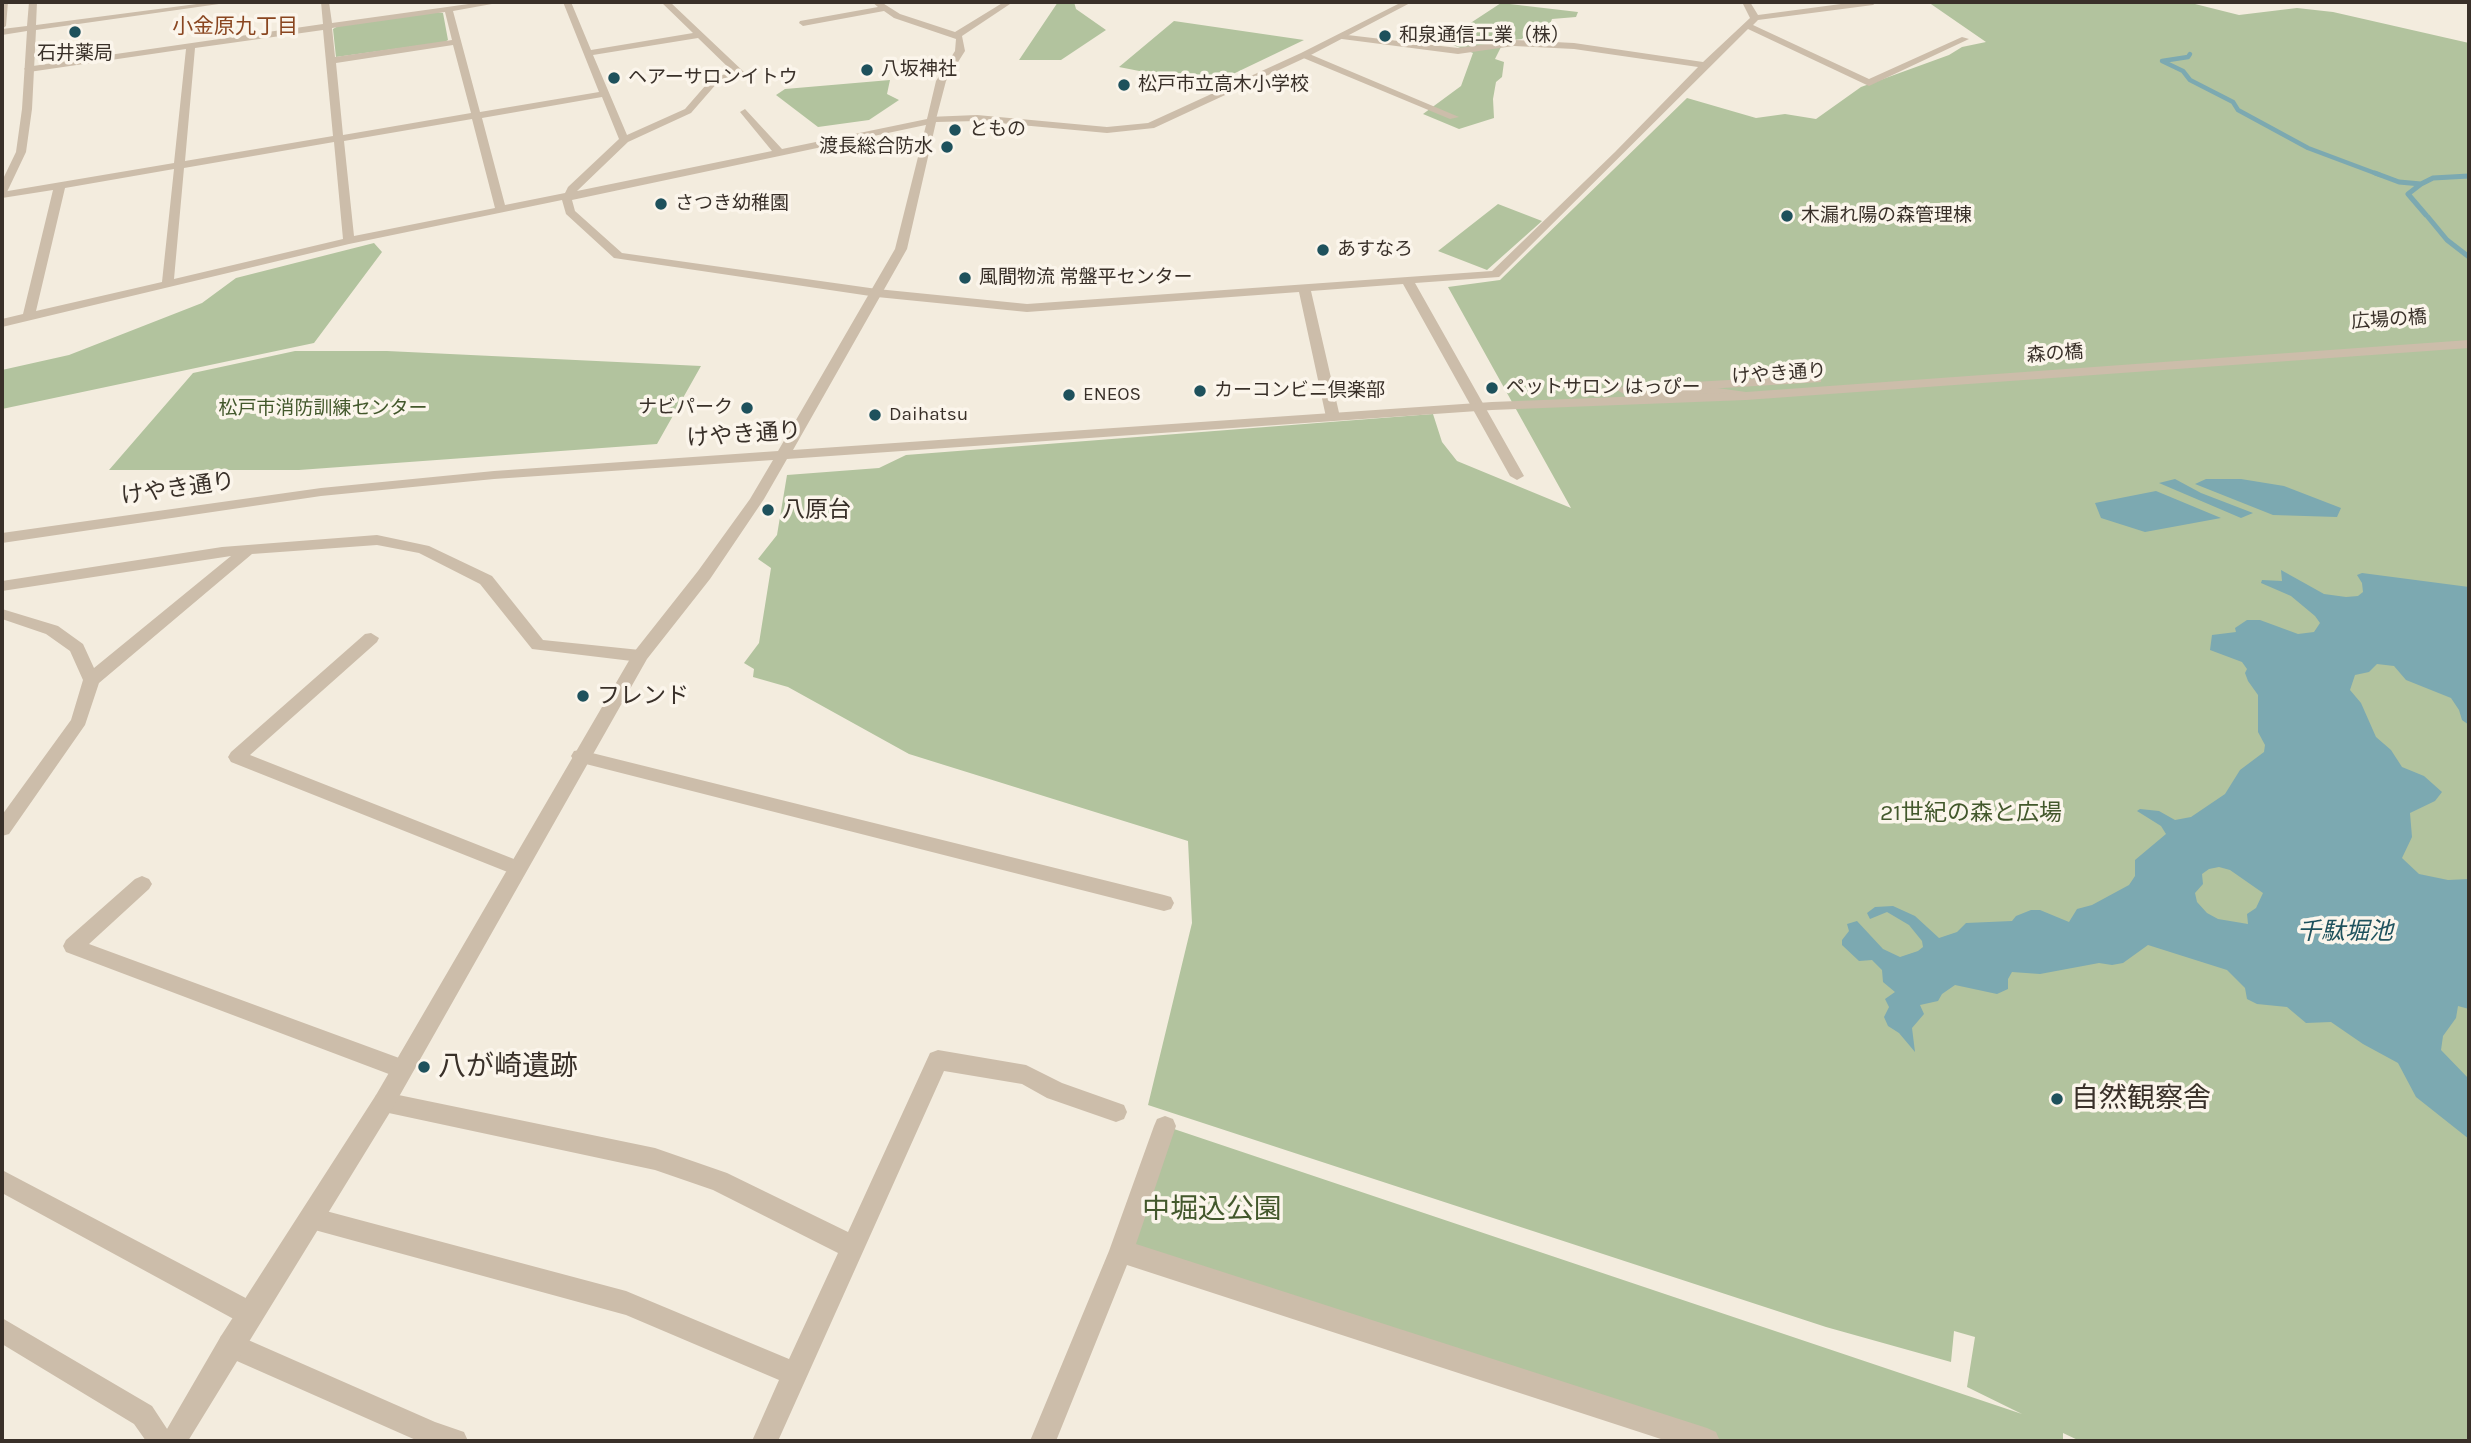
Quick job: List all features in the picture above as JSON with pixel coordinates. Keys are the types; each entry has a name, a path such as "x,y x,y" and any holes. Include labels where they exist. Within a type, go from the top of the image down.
{"street":[{"path":"2,26 4,2"},
{"path":"2,193 21,152 33,2"},
{"path":"2,32 229,2"},
{"path":"325,2 349,241"},
{"path":"29,69 398,12 499,2"},
{"path":"566,2 624,141"},
{"path":"567,197 597,164 624,141 688,111 715,80 740,74 664,2"},
{"path":"876,2 907,20 957,35 1009,2"},
{"path":"2,323 349,241 931,120 977,118 1107,130 1137,129 1160,123 1408,2"},
{"path":"1746,2 1751,22 1869,83 1965,39"},
{"path":"567,197 570,212 623,258 877,293 1027,309 1495,274 1619,154 1704,65 1751,22 1873,2"},
{"path":"448,9 501,210"},
{"path":"803,23 884,9"},
{"path":"173,1441 230,1345 384,1102 580,756 640,656 704,575 783,455 877,293 901,249 941,81 960,51 957,35"},
{"path":"587,53 700,36"},
{"path":"1342,36 1458,51 1514,43 1574,46 1704,65"},
{"path":"330,61 456,42"},
{"path":"168,283 191,45"},
{"path":"1304,55 1454,117"},
{"path":"2,193 604,94"},
{"path":"745,112 779,153"},
{"path":"29,316 44,243 60,185"},
{"path":"1408,282 1486,406 1517,476"},
{"path":"1305,290 1333,417"},
{"name":"広場の橋","path":"2240,349 2469,334"},
{"name":"広場の橋","path":"2252,359 2469,344"},
{"name":"森の橋","path":"1855,382 2240,349"},
{"name":"森の橋","path":"1855,382 2252,359"},
{"name":"けやき通り","path":"1486,406 1529,399 1636,390 1855,382"},
{"name":"けやき通り","path":"2,538 321,492 494,475 1486,406 1746,396 1855,382"},
{"path":"1636,390 1644,394 1710,391 1746,396"},
{"path":"2,586 247,551 377,540 424,549 486,580 538,645 640,656"},
{"path":"2,829 79,720 91,681 247,551"},
{"path":"2,614 52,630 77,648 91,681"},
{"path":"371,638 237,757 517,868"},
{"path":"580,756 1164,903"},
{"path":"142,884 73,946 402,1069"},
{"path":"765,1441 938,1060 1026,1075 1055,1091 1116,1112"},
{"path":"384,1102 655,1159 719,1181 854,1248"},
{"path":"1043,1441 1121,1251 1165,1126"},
{"path":"2,1181 250,1314"},
{"path":"311,1218 626,1303 795,1374"},
{"path":"1121,1251 1707,1441"},
{"path":"2,1330 143,1415 162,1441"},
{"path":"230,1345 440,1439"}],"green space":[{"path":"1058,2 1074,2 1076,9 1106,30 1061,60 1019,60"},
{"name":"21世紀の森と広場","path":"1928,2 2187,2 2239,15 2297,8 2333,12 2469,43 2469,1441 2080,1441 2063,1433 2063,1441 1724,1441 1125,1250 1168,1127 2022,1414 1967,1387 1975,1337 1954,1331 1951,1362 1826,1327 1148,1105 1192,923 1188,841 909,754 788,687 753,677 754,669 744,663 759,643 771,568 758,559 777,535 787,475 879,468 906,455 1433,414 1442,442 1457,461 1571,508 1448,287 1500,280 1687,98 1756,118 1785,114 1816,119 1861,87 1949,55 1962,47 1986,42"},
{"path":"1501,3 1578,12 1576,17 1552,19 1550,24 1532,26 1522,39 1504,41 1495,59 1504,62 1502,77 1496,82 1494,118 1459,129 1423,114 1461,86 1473,53 1443,41"},
{"path":"443,13 448,40 445,42 336,57 333,29 338,26"},
{"path":"1174,21 1304,40 1210,85 1119,67"},
{"path":"890,80 887,94 899,100 869,120 818,127 776,95 785,89"},
{"path":"1498,204 1542,221 1487,270 1438,251"},
{"path":"374,243 382,252 314,343 2,409 2,370 69,355 202,303 236,278"},
{"name":"松戸市消防訓練センター","path":"295,351 387,351 701,366 657,444 299,470 109,470 193,373"}],"water":[{"path":"2175,479 2201,493 2253,513 2241,518 2159,483"},
{"path":"2206,479 2241,479 2284,486 2341,508 2337,517 2273,515 2195,484"},
{"path":"2156,491 2221,518 2145,532 2101,518 2095,503"},
{"name":"千駄堀池","path":"2281,570 2324,594 2346,597 2358,596 2363,592 2357,575 2362,573 2469,587 2469,725 2462,720 2451,698 2406,680 2394,666 2377,664 2369,672 2355,675 2350,690 2361,703 2376,737 2391,750 2402,767 2424,776 2442,792 2435,801 2410,813 2412,837 2402,858 2419,874 2448,880 2469,879 2469,1009 2458,1006 2456,1018 2443,1036 2441,1050 2469,1079 2469,1139 2416,1097 2398,1063 2331,1022 2306,1023 2287,1007 2257,1004 2247,999 2245,988 2227,970 2148,945 2123,963 2099,963 2040,974 2012,972 2008,979 2008,989 1997,994 1955,985 1942,994 1938,1001 1920,1005 1924,1014 1912,1028 1915,1052 1899,1033 1888,1026 1884,1017 1889,1007 1885,999 1895,992 1883,982 1882,970 1872,960 1859,961 1842,945 1842,940 1849,931 1847,924 1857,921 1883,949 1900,957 1918,951 1923,947 1922,941 1909,925 1887,912 1870,919 1867,913 1875,907 1893,906 1915,916 1939,938 1957,932 1966,923 2012,921 2016,916 2031,910 2040,910 2069,922 2077,909 2092,905 2129,885 2135,876 2135,860 2166,834 2161,826 2137,811 2159,811 2175,820 2191,817 2225,794 2240,770 2264,752 2265,745 2258,732 2258,695 2248,681 2245,673 2247,669 2242,662 2210,650 2212,635 2236,632 2235,628 2247,620 2260,620 2298,634 2314,632 2320,623 2315,616 2291,596 2261,583 2262,580 2282,581","holes":["2219,867 2230,870 2263,893 2256,908 2247,914 2248,924 2218,919 2207,913 2197,902 2195,893 2203,884 2202,874"]}],"waterway":[{"path":"2190,54 2188,57 2162,61 2183,71 2190,80 2233,102 2238,110 2308,148 2380,175"},
{"path":"2375,173 2399,182 2421,184"},
{"path":"2421,184 2433,178 2469,176"},
{"path":"2421,184 2408,194 2426,215"},
{"path":"2428,217 2447,240 2469,257"}],"place":[{"name":"石井薬局","path":"75,32"},
{"name":"和泉通信工業（株）","path":"1385,36"},
{"name":"八坂神社","path":"867,70"},
{"name":"ヘアーサロンイトウ","path":"614,78"},
{"name":"松戸市立高木小学校","path":"1124,85"},
{"name":"ともの","path":"955,130"},
{"name":"渡長総合防水","path":"947,147"},
{"name":"さつき幼稚園","path":"661,204"},
{"name":"木漏れ陽の森管理棟","path":"1787,216"},
{"name":"あすなろ","path":"1323,250"},
{"name":"風間物流 常盤平センター","path":"965,278"},
{"name":"ペットサロン はっぴー","path":"1492,388"},
{"name":"カーコンビニ倶楽部","path":"1200,391"},
{"name":"ENEOS","path":"1069,395"},
{"name":"ナビパーク","path":"747,408"},
{"name":"Daihatsu","path":"875,415"},
{"name":"八原台","path":"768,510"},
{"name":"フレンド","path":"583,696"},
{"name":"八が崎遺跡","path":"424,1067"},
{"name":"自然観察舎","path":"2057,1099"}],"district":[{"name":"小金原九丁目","path":"235,27"}],"park label":[{"name":"中堀込公園","path":"1212,1210"}]}
